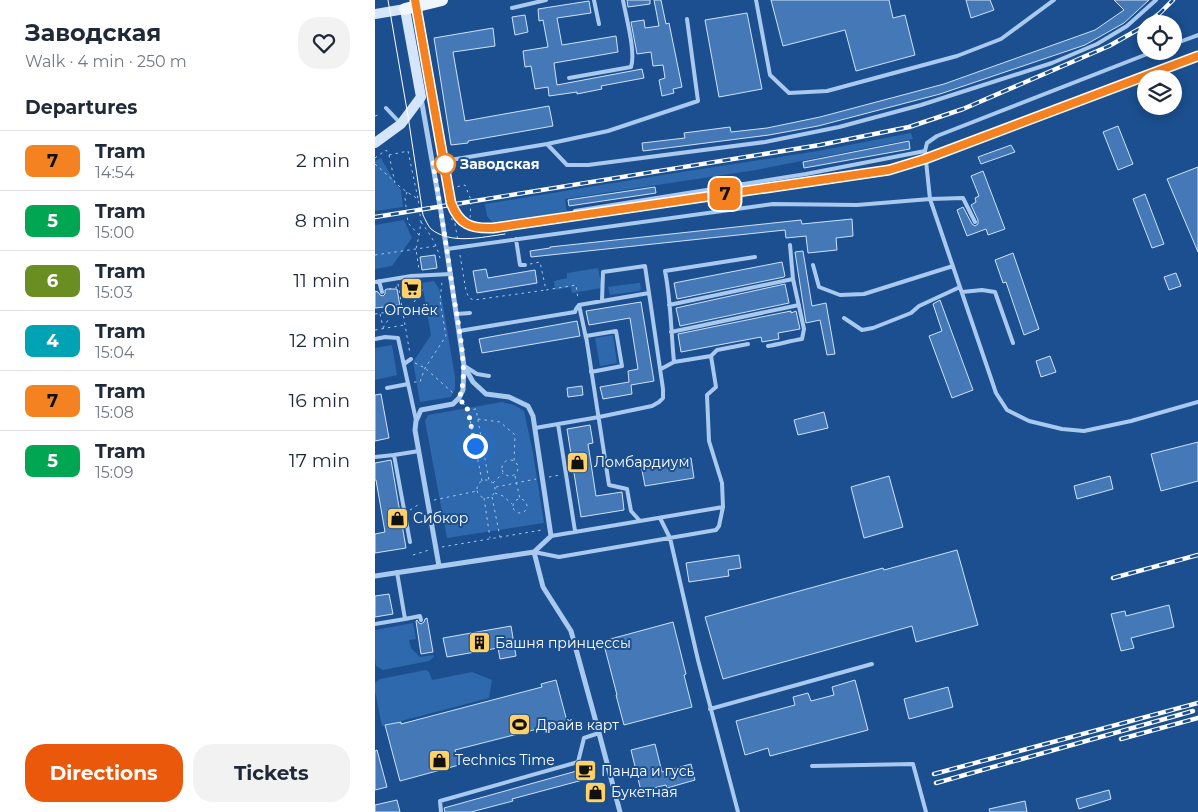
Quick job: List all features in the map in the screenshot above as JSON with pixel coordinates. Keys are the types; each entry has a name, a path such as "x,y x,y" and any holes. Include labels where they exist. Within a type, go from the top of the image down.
{"main road":[{"path":"375,14 404,3 442,0"},
{"path":"375,143 401,124 421,97 404,3"}],"street":[{"path":"421,97 451,274 464,366 463,390 459,398 453,404 421,410 416,421 415,430 439,566"},
{"path":"375,576 534,552 551,536 533,416 528,406 509,397 487,394 473,382 464,366"},
{"path":"534,552 543,587 571,631 620,812"}],"lane":[{"path":"512,8 546,0"},
{"path":"595,0 599,24"},
{"path":"569,78 631,67 633,52 623,0"},
{"path":"756,0 771,75 789,93 827,91 957,56 1001,39 1054,0"},
{"path":"547,144 567,164 588,165 765,142 839,126 921,105 1052,63 1105,40 1127,26 1156,0"},
{"path":"433,163 547,144 608,131 698,101 687,19"},
{"path":"1182,41 1198,35"},
{"path":"1137,58 937,136 927,143 925,151 930,199 996,393 1007,410 1029,421 1062,429 1084,431 1131,421 1198,402"},
{"path":"386,108 401,124"},
{"path":"575,211 806,174 925,151"},
{"path":"447,249 773,204 857,205 963,198 975,222"},
{"path":"516,239 520,265 525,265"},
{"path":"768,346 802,339 804,329 793,279 790,245"},
{"path":"674,362 669,293 665,271 755,257"},
{"path":"813,265 819,287 840,295 864,294 953,266"},
{"path":"535,428 599,418 652,406 663,398 661,369 645,266 603,272 602,300"},
{"path":"382,292 377,281 451,274"},
{"path":"669,305 793,279"},
{"path":"844,318 862,330 873,328 911,313 919,306 961,287"},
{"path":"962,292 982,290 995,292 1013,343"},
{"path":"459,331 552,314 575,312 579,305 649,293"},
{"path":"579,305 586,336 609,485 627,489 631,511 640,521"},
{"path":"671,332 799,305"},
{"path":"457,314 470,313"},
{"path":"586,336 616,331 622,366 591,372"},
{"path":"375,339 385,337 398,338 416,421"},
{"path":"661,369 674,362 711,356 717,350 748,344"},
{"path":"534,552 559,557 716,530 719,526 723,507 723,483 709,441 707,395 715,387 711,356"},
{"path":"404,364 411,359"},
{"path":"464,366 477,374 489,376"},
{"path":"387,388 408,384"},
{"path":"558,424 575,531"},
{"path":"375,458 419,451"},
{"path":"394,455 410,542"},
{"path":"551,536 723,507"},
{"path":"660,518 670,538 710,709 739,812"},
{"path":"397,572 405,618"},
{"path":"375,624 420,616 421,620"},
{"path":"710,709 873,664"},
{"path":"441,812 441,801 578,762 584,738 599,733"},
{"path":"812,766 913,764 926,812"}],"path":[{"path":"375,116 381,114"},
{"path":"375,158 387,150 395,182"},
{"path":"389,154 408,151 418,199 421,222 416,248 422,291 414,302"},
{"path":"449,160 443,176 457,238"},
{"path":"375,164 407,192 418,199"},
{"path":"445,184 451,188 465,185 471,200 470,219 465,223 455,224"},
{"path":"407,192 405,198 408,224 419,236"},
{"path":"408,384 420,382 425,368 446,336 440,300 443,274 442,264 437,246 421,222"},
{"path":"375,255 437,246"},
{"path":"461,262 466,291 469,298 474,300 575,285 579,305"},
{"path":"525,265 540,262 545,290"},
{"path":"397,278 411,359 425,368 459,398 468,410 482,481"},
{"path":"375,314 402,310"},
{"path":"383,329 393,311"},
{"path":"380,314 383,329"},
{"path":"375,330 405,325"},
{"path":"468,410 476,409 489,480 495,487 492,496 484,498"},
{"path":"478,420 500,422 515,435 514,462 518,468 515,474 520,499 526,503 524,512 519,513 515,511 513,505 503,496 494,493"},
{"path":"493,483 503,472 502,469 505,462 511,460 514,462"},
{"path":"503,472 509,476 515,474"},
{"path":"546,478 567,474"},
{"path":"495,487 536,479"},
{"path":"489,480 482,481 478,486 478,491 484,498 491,539"},
{"path":"434,500 478,491"},
{"path":"492,496 500,537"},
{"path":"513,505 516,500 520,499"},
{"path":"406,513 422,502"},
{"path":"413,556 435,548 550,528"}],"shaded area":[{"path":"911,133 913,139 756,170 565,199 567,212 492,222 487,216 485,204 818,151"},
{"path":"381,158 401,190 403,207 375,211 375,161"},
{"path":"404,220 412,238 392,266 375,269 375,225"},
{"path":"598,268 602,288 572,293 571,287 555,290 554,281 567,278 567,273"},
{"path":"434,281 439,289 442,300 455,377 455,389 451,397 420,402 413,362 431,335 422,283"},
{"path":"640,283 641,289 639,291 610,295 608,287"},
{"path":"613,335 617,363 600,366 595,338"},
{"path":"392,345 397,375 375,380 375,348"},
{"path":"502,402 514,405 524,411 544,523 447,538 425,421 428,415"},
{"path":"413,623 416,639 409,640 411,648 420,657 433,655 434,657 429,661 383,670 376,666 375,630"},
{"path":"426,670 429,672 432,680 472,672 492,680 489,698 382,726 375,683 380,679"}],"building":[{"path":"627,0 650,0 650,4 628,7"},
{"path":"654,0 661,0 666,24 669,23 682,87 673,89 674,93 662,96 659,80 665,78 663,65 653,66 651,52 637,54 631,22 644,20 645,28 659,26"},
{"path":"771,0 889,0 893,18 905,15 915,55 856,71 845,30 783,46"},
{"path":"966,0 990,0 994,10 971,18"},
{"path":"1114,0 1149,0 1124,23 1085,45 940,94 818,126 769,135 643,151 642,143 685,138 684,133 730,127 731,132 767,128 820,117 944,84 1095,30 1124,10"},
{"path":"589,1 591,13 557,18 562,45 616,36 618,52 554,63 557,85 642,69 644,78 601,86 602,89 577,94 577,92 549,96 548,87 535,89 531,66 525,67 523,51 548,47 543,20 539,21 538,9"},
{"path":"747,13 762,89 719,97 705,20"},
{"path":"525,15 528,32 515,35 512,17"},
{"path":"493,28 495,46 453,52 465,121 549,106 553,126 451,145 434,38"},
{"path":"1118,126 1133,164 1118,170 1103,132"},
{"path":"909,141 910,149 804,168 803,162"},
{"path":"1011,145 1015,152 981,164 978,157"},
{"path":"1198,167 1198,252 1167,179"},
{"path":"983,171 1005,229 988,235 986,229 967,236 957,210 963,207 972,224 975,226 978,224 971,205 976,202 975,198 979,196 971,176"},
{"path":"655,187 656,193 569,206 568,200"},
{"path":"1145,194 1164,244 1152,248 1133,199"},
{"path":"852,219 853,236 836,238 837,250 808,253 806,236 786,238 785,230 531,257 530,251 550,247 801,220 802,224"},
{"path":"803,251 812,306 826,303 835,354 827,355 820,320 806,323 795,252"},
{"path":"1013,253 1039,329 1024,335 1006,282 1003,283 995,260"},
{"path":"435,255 437,268 422,270 420,257"},
{"path":"782,262 784,277 677,299 674,283"},
{"path":"486,269 488,278 535,270 537,283 477,293 473,271"},
{"path":"1176,273 1181,286 1169,290 1164,277"},
{"path":"785,284 789,303 680,326 676,308"},
{"path":"387,289 397,289 400,306 375,308 375,291 383,296"},
{"path":"940,300 973,390 952,398 929,336 942,331 933,304"},
{"path":"641,302 654,381 631,385 632,394 603,399 600,387 629,382 628,371 638,369 630,318 589,325 586,311"},
{"path":"791,311 791,313 796,311 800,329 778,333 779,339 762,342 761,337 681,352 678,334"},
{"path":"577,321 580,336 482,353 479,339"},
{"path":"1050,356 1056,372 1041,377 1036,361"},
{"path":"582,386 583,395 568,397 567,388"},
{"path":"381,394 389,438 375,441 375,395"},
{"path":"824,412 828,428 798,435 794,420"},
{"path":"590,425 593,443 588,444 596,496 622,492 624,510 581,517 567,429"},
{"path":"1198,442 1198,481 1161,491 1151,454"},
{"path":"691,458 694,478 645,486 641,465"},
{"path":"391,460 406,548 375,553 375,534 385,532 375,480 375,463"},
{"path":"889,476 903,527 864,538 851,487"},
{"path":"1110,476 1113,489 1077,499 1074,486"},
{"path":"957,550 978,625 916,642 912,626 723,679 705,617 883,568 884,570"},
{"path":"739,555 741,568 728,570 729,576 689,582 686,563"},
{"path":"389,594 393,614 375,617 375,596"},
{"path":"1169,605 1174,627 1131,638 1134,648 1121,651 1111,614 1125,611 1126,616"},
{"path":"427,618 433,652 421,654 416,621 421,624"},
{"path":"673,622 692,707 624,725 603,641"},
{"name":"Башня принцессы","path":"511,626 516,656 500,659 498,648 447,657 443,638"},
{"path":"556,680 568,725 554,729 553,725 455,750 459,765 400,781 385,725 401,722 401,724 542,687 541,684"},
{"path":"855,680 868,730 770,756 768,748 745,755 736,721 795,705 793,697 808,693 811,701 834,695 832,687"},
{"path":"948,687 953,707 909,719 904,699"},
{"path":"655,744 662,772 691,764 695,780 667,788 666,785 641,791 631,750"},
{"path":"377,750 387,787 375,790 375,751"},
{"path":"591,767 594,777 471,812 445,812 444,808"},
{"path":"1109,790 1111,799 1079,809 1076,799"},
{"path":"397,800 400,812 375,812 375,805"},
{"path":"1025,801 1027,812 990,812 989,809"}],"tram line":[{"path":"388,0 423,215 431,229 448,237 467,239 505,234"},
{"path":"415,0 451,203 458,216 466,224 484,228 889,170 925,159 1198,56"},
{"name":"7","path":"415,0 451,203 457,216 469,226 480,229 889,170 925,159 1198,56"}],"railway":[{"path":"375,217 820,145 909,127 963,109 1109,46 1139,29 1173,0"},
{"path":"1113,578 1198,555"},
{"path":"934,774 1198,703"},
{"path":"936,783 1193,711"},
{"path":"1121,739 1198,718"}],"place":[{"name":"Заводская","path":"445,164"},
{"name":"Огонёк","path":"411,288"},
{"name":"Ломбардиум","path":"578,462"},
{"name":"Сибкор","path":"397,518"},
{"name":"Башня принцессы","path":"479,643"},
{"name":"Драйв карт","path":"520,725"},
{"name":"Technics Time","path":"439,760"},
{"name":"Панда и гусь","path":"585,771"},
{"name":"Букетная","path":"595,792"}],"route":[{"path":"445,164 445,167 449,160 433,163 464,366 463,390 459,398 468,410 475,446"}]}
